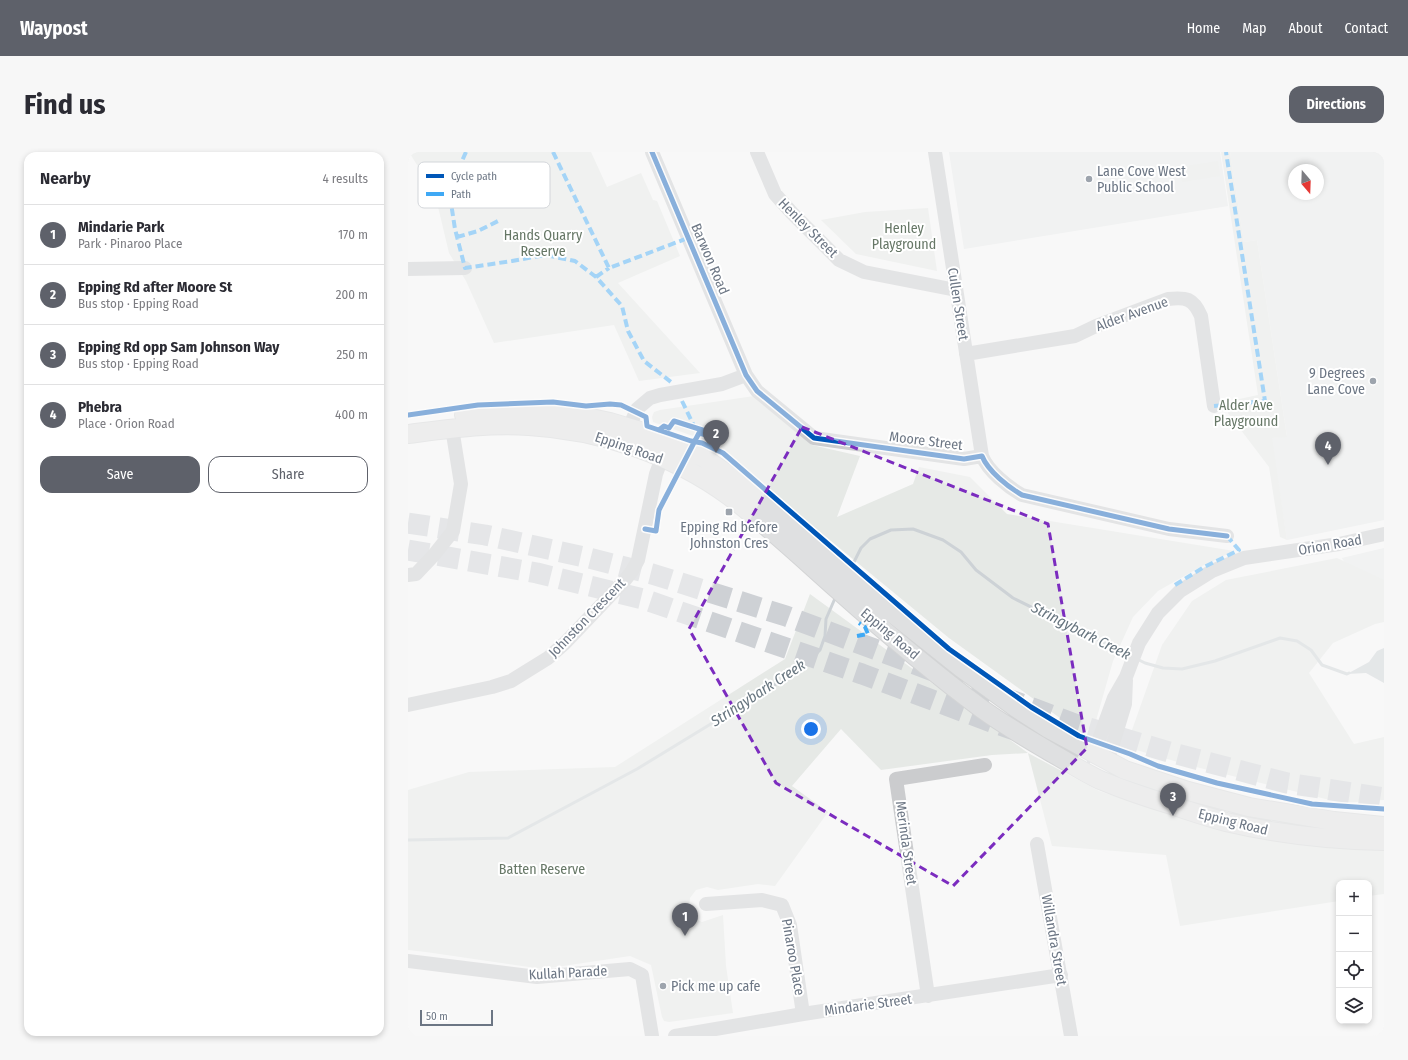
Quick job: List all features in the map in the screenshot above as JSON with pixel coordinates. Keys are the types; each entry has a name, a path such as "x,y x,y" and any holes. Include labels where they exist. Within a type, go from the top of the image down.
{"main road":[{"name":"Epping Road","path":"408,423 505,411 541,411 577,415 610,422 627,436 662,458 693,473 726,494 765,525 866,615 982,709 1012,729 1093,776 1143,796 1223,821 1253,828 1313,836 1384,841"},
{"name":"Epping Road","path":"408,434 487,425 531,426 584,433 627,436 647,434 704,458 742,484 878,602 961,668 1016,708 1047,728 1125,770 1188,791 1249,807 1327,820 1384,826"},
{"path":"1093,776 1101,756"}],"street":[{"name":"Barwon Road","path":"652,152 746,375"},
{"name":"Henley Street","path":"757,152 775,194 839,260 864,272 956,290"},
{"name":"Cullen Street","path":"935,152 982,456"},
{"path":"408,269 466,268"},
{"name":"Alder Avenue","path":"966,354 1075,336 1096,326 1168,299 1179,298 1190,300 1197,308 1201,316 1214,406"},
{"path":"627,436 637,408 650,398 722,384 746,375"},
{"name":"Moore Street","path":"746,375 757,391 814,438 964,458 982,456 985,463 1010,488 1022,495 1169,529 1227,536"},
{"path":"408,575 416,574 453,531 461,484 452,428"},
{"name":"Johnston Crescent","path":"408,705 492,688 511,681 548,658 565,643 625,580 638,560 656,474 662,458"},
{"name":"Orion Road","path":"1101,756 1125,704 1126,677 1139,643 1163,608 1180,591 1196,580 1222,566 1244,558 1338,544 1384,534"},
{"name":"Merinda Street","path":"928,996 896,779 985,765"},
{"name":"Willandra Street","path":"1037,844 1071,1036"},
{"name":"Pinaroo Place","path":"706,904 762,900 782,905 790,924 803,1014"},
{"name":"Kullah Parade","path":"408,961 537,977 630,969 642,975 652,1036"},
{"name":"Mindarie Street","path":"675,1036 803,1014 1060,975"}],"highlighted area":[{"path":"802,427 1048,524 1087,748 953,886 776,783 689,629"}],"shaded area":[{"name":"Lane Cove West Public School","path":"949,152 1220,152 1228,206 964,249"},
{"path":"1230,152 1384,152 1384,520 1287,540 1271,438 1287,436 1257,240 1244,242"},
{"path":"1384,548 1384,583 1359,588 1342,558"},
{"path":"1384,648 1384,683 1366,673 1347,674 1369,662 1377,651"}],"green space":[{"name":"Hands Quarry Reserve","path":"409,152 591,152 607,187 641,173 653,200 657,201 680,256 618,283 700,373 639,381 614,325 494,343 466,281 449,253 438,208 550,208 550,162 418,162 418,167"},
{"name":"Alder Ave Playground","path":"1221,152 1230,152 1244,242 1257,240 1287,437 1272,438 1287,540 1280,537 1269,467 1228,413 1231,407 1230,401 1258,395"},
{"path":"1218,161 1220,176 1182,182 1180,167"},
{"name":"Henley Playground","path":"928,208 937,271 856,254 821,220 865,212"},
{"path":"754,396 812,445 860,456 837,517 913,484 919,467 970,477 1007,514 1234,551 1202,566 1158,591 1133,617 1113,661 1095,724 1082,734 949,638 803,518 719,445 653,422 652,417 654,412 660,410"},
{"path":"1337,558 1384,580 1384,622 1375,624 1333,643 1309,673 1354,744 1384,737 1384,800 1342,803 1188,765 1126,747 1162,645 1192,601 1226,580"},
{"name":"Batten Reserve","path":"810,594 1028,753 992,755 881,770 841,729 792,786 828,812 775,886 758,884 718,890 707,887 696,890 690,898 689,906 695,919 702,922 723,915 726,966 733,1013 669,1022 664,1021 651,965 630,956 543,969 408,950 408,790 469,772 615,767 785,659"},
{"path":"1028,753 1099,791 1133,802 1384,848 1384,894 1372,896 1372,880 1336,880 1336,901 1180,926 1166,855 1052,846"}],"waterway":[{"name":"Stringybark Creek","path":"850,570 861,548 870,539 891,530 913,529 943,540 961,552 976,570 1013,598 1130,656"},
{"name":"Stringybark Creek","path":"408,840 508,838 637,769 805,665 820,650 825,636 826,619 836,596"},
{"name":"Stringybark Creek","path":"1137,659 1163,668 1182,669 1215,661 1280,638 1297,641 1311,650 1322,665 1347,674 1349,673"}],"tunnel":[{"path":"408,523 485,535 589,558 652,574 786,616 1075,724 1169,752 1287,783 1384,798"},
{"path":"408,550 537,573 643,599 862,674 997,724 1092,757"}],"marked path":[{"path":"462,162 466,152"},
{"path":"553,152 609,268 688,238"},
{"path":"1214,406 1265,401 1226,152"},
{"path":"452,208 455,229 465,268 545,255 575,261 596,277 622,306 628,331 644,361 671,382"},
{"path":"457,237 478,231 498,221"},
{"path":"596,277 609,268"},
{"path":"682,401 695,428"},
{"path":"1175,585 1204,567 1239,550 1227,536"},
{"path":"857,636 868,634 865,627 859,623"}],"cycle path":[{"path":"652,152 746,375 757,391 814,438 964,459 982,456 985,462 999,478 1022,495 1169,529 1227,536"},
{"path":"408,415 478,405 553,402 586,406 610,404 621,405 646,417 647,426 691,441 702,443 723,453 949,649 1031,707 1079,736 1130,754 1158,766 1217,783 1312,804 1384,809"},
{"path":"645,529 656,531 659,510 699,433 714,437 715,434 674,421 669,428 664,426 659,430"}],"place":[{"name":"Lane Cove West Public School","path":"1089,179"},
{"name":"9 Degrees Lane Cove","path":"1373,381"},
{"name":"Epping Rd after Moore St","path":"716,453"},
{"name":"Phebra","path":"1328,465"},
{"name":"Epping Rd before Johnston Cres","path":"729,512"},
{"name":"Epping Rd opp Sam Johnson Way","path":"1173,816"},
{"name":"Mindarie Park","path":"685,936"},
{"name":"Pick me up cafe","path":"663,986"}]}
